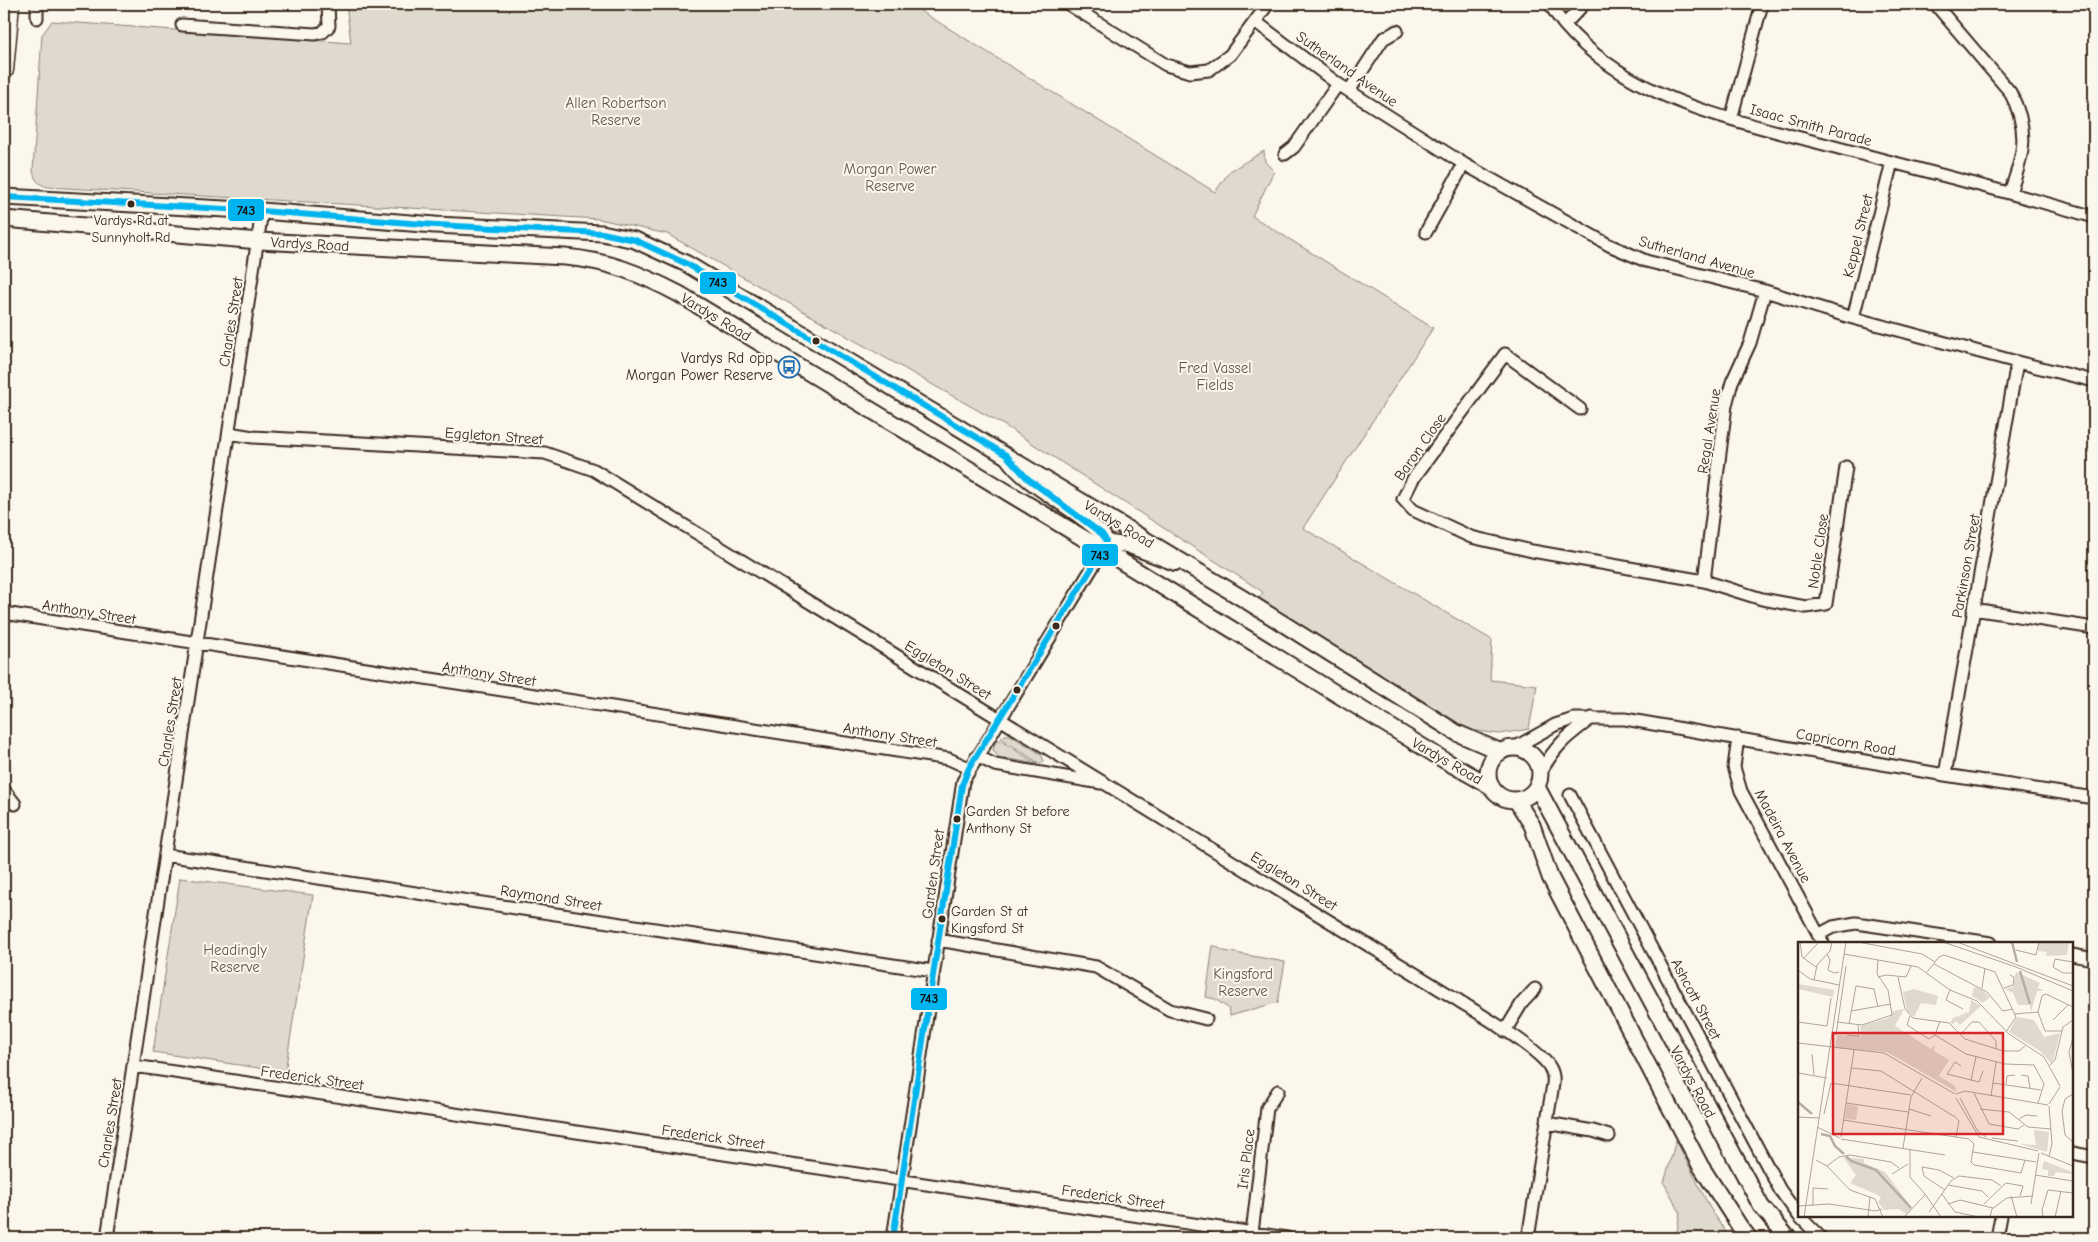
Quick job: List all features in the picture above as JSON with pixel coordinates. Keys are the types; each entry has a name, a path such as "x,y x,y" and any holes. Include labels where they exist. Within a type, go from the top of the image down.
{"main road":[{"path":"4,70 10,4"},
{"name":"Vardys Road","path":"4,197 262,210 435,225 602,233 635,240 687,264 1197,571 1457,733 1507,750"},
{"name":"Vardys Road","path":"4,219 259,241 565,257 610,263 627,269 678,294 1102,550 1444,760 1492,787"},
{"path":"1522,749 1535,758 1539,780 1528,796 1516,800 1500,795 1492,787 1489,772 1495,758 1507,750 1522,749"},
{"name":"Vardys Road","path":"1539,780 1756,1198 1788,1238"},
{"name":"Vardys Road","path":"1516,800 1532,825 1550,877 1700,1164 1749,1238"}],"street":[{"path":"37,4 37,18"},
{"path":"182,25 315,34 323,32 329,26 328,4"},
{"path":"1068,4 1166,65 1190,72 1209,70 1230,56 1268,4"},
{"name":"Isaac Smith Parade","path":"1550,4 1565,24 1593,52 1630,78 1666,95 1731,119 2010,192 2094,217"},
{"path":"1565,24 1584,4"},
{"path":"1731,119 1762,4"},
{"path":"1935,4 2010,92 2018,108 2024,141 2020,162 2010,192"},
{"name":"Sutherland Avenue","path":"1256,22 1338,84 1464,164 1609,245 1646,261 1765,291 1853,318 2094,381"},
{"path":"1350,91 1383,39 1397,31"},
{"path":"1285,154 1294,147 1338,84"},
{"name":"Keppel Street","path":"1853,318 1892,162"},
{"path":"1426,232 1464,164"},
{"name":"Charles Street","path":"107,1238 259,241 262,210"},
{"name":"Regal Avenue","path":"1704,581 1726,405 1732,382 1750,343 1765,291"},
{"name":"Baron Close","path":"1580,409 1505,354 1413,479 1403,499 1413,510 1471,537 1532,551 1704,581"},
{"name":"Parkinson Street","path":"1945,775 2017,362"},
{"name":"Eggleton Street","path":"229,433 263,437 545,453 594,470 999,720 1108,784 1505,1031 1543,1059 1552,1072 1553,1084 1528,1238"},
{"path":"1006,456 1022,476 1064,502 1096,528 1106,540 1102,550"},
{"name":"Noble Close","path":"1704,581 1762,599 1806,606 1826,604 1846,467"},
{"path":"1102,550 1112,542 1122,544 1197,571"},
{"name":"Garden Street","path":"893,1238 960,795 969,768 1102,550"},
{"path":"1974,609 2094,628"},
{"name":"Anthony Street","path":"4,613 197,645 949,759 969,768"},
{"path":"1539,780 1553,750 1592,718"},
{"name":"Capricorn Road","path":"1507,750 1555,725 1574,719 1625,719 1945,775 2094,798"},
{"name":"Madeira Avenue","path":"1738,738 1734,767 1741,791 1820,939"},
{"path":"977,756 995,765 1108,784"},
{"path":"4,790 15,804"},
{"name":"Ashcott Street","path":"1570,795 1780,1190 1798,1215"},
{"name":"Raymond Street","path":"165,855 933,971"},
{"path":"1820,939 1834,926 1856,923 1984,942"},
{"path":"938,940 1096,967 1170,1010 1206,1019"},
{"path":"2073,955 2094,959"},
{"path":"1505,1031 1522,1003 1535,989"},
{"name":"Frederick Street","path":"134,1066 1287,1238"},
{"name":"Iris Place","path":"1252,1233 1268,1108 1278,1091"},
{"path":"1547,1124 1593,1131 1609,1136"},
{"path":"2073,1153 2094,1157"},
{"name":"Ashcott Street","path":"1800,1217 1821,1238"},
{"path":"1997,1238 2000,1217"}],"green space":[{"path":"346,4 909,4 1215,192 1230,171 1264,151 1265,162 1274,171 1252,216 1433,328 1303,528 1492,640 1490,680 1537,685 1529,729 1500,734 1469,730 1259,598 1263,592 1002,424 667,234 599,219 48,187 39,183 36,179 33,170 42,35 52,21 351,43"},
{"path":"1005,735 1010,735 1041,754 1044,761 1040,764 1001,738"},
{"path":"996,740 1000,740 1037,764 998,757 993,750"},
{"name":"Headingly Reserve","path":"180,878 313,895 285,1072 153,1052"},
{"name":"Kingsford Reserve","path":"1213,945 1224,951 1285,962 1278,1002 1230,1016 1228,1008 1215,999 1206,997"},
{"path":"1676,1140 1710,1208 1730,1238 1676,1238 1680,1212 1664,1183"}],"transit line":[{"name":"743","path":"4,197 262,211 435,225 602,233 635,240 687,264 1006,455 1027,478 1102,534 1106,540 1103,550 969,768 962,785 893,1238"}],"place":[{"name":"Vardys Rd at Sunnyholt Rd","path":"131,204"},
{"name":"Vardys Rd opp Morgan Power Reserve","path":"789,367"},
{"name":"Garden St before Anthony St","path":"957,819"},
{"name":"Garden St at Kingsford St","path":"942,919"}],"park label":[{"name":"Allen Robertson Reserve","path":"616,112"},
{"name":"Morgan Power Reserve","path":"890,178"},
{"name":"Fred Vassel Fields","path":"1215,376"}]}
